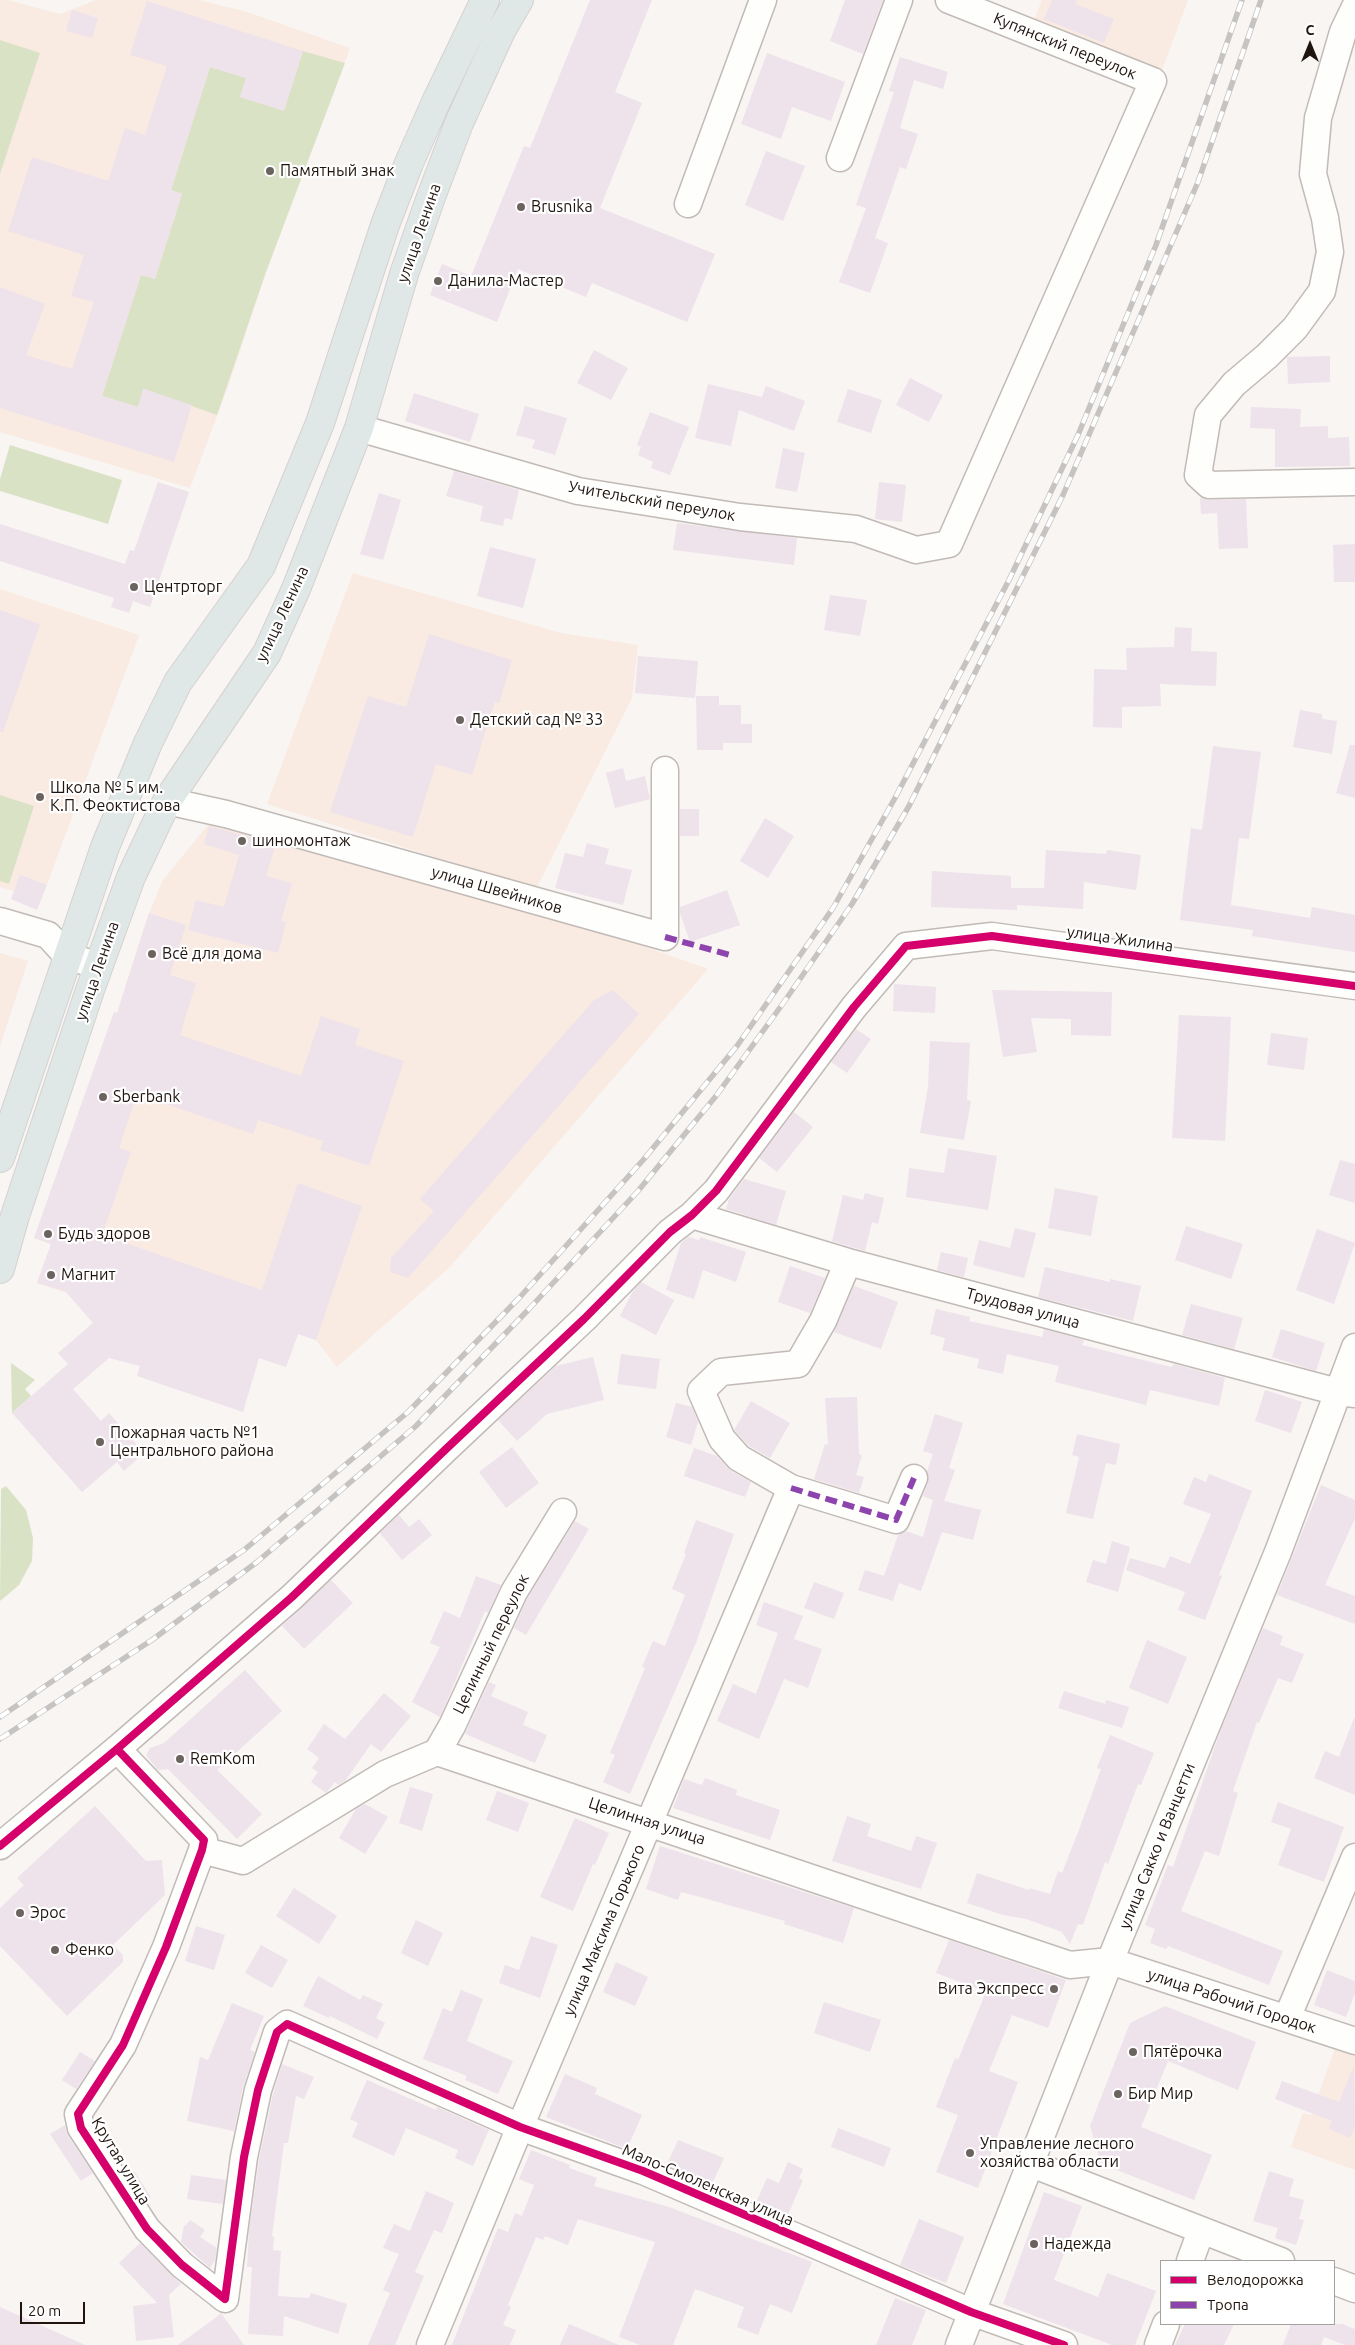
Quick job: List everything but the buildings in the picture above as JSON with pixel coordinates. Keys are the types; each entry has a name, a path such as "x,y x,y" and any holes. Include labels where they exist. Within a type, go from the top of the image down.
{"main road":[{"name":"улица Ленина","path":"0,1158 105,848 156,726 178,682 261,566 320,423 386,225 409,163 485,0"},
{"name":"улица Ленина","path":"0,1270 15,1216 98,965 131,877 167,801 267,653 296,589 359,428 404,274 431,197 459,124 501,31 519,0"}],"street":[{"path":"688,204 763,0"},
{"path":"840,158 899,0"},
{"name":"Купянский переулок","path":"949,0 1153,81 949,544"},
{"path":"1355,7 1343,32 1318,118 1313,174 1325,218 1330,252 1322,291 1295,328 1267,356 1234,384 1208,415 1198,474 1209,485 1355,482"},
{"name":"Учительский переулок","path":"359,428 578,491 740,517 856,530 916,550 949,544"},
{"name":"улица Швейников","path":"167,801 226,814 665,937 665,770"},
{"path":"0,921 48,935 68,957 98,965"},
{"name":"улица Жилина","path":"0,1846 118,1749 292,1597 584,1319 670,1232 692,1215 716,1191 889,964 906,946 992,936 1355,986"},
{"name":"Трудовая улица","path":"692,1215 848,1262 1347,1393"},
{"path":"848,1262 823,1321 798,1364 721,1372 701,1392 722,1439 739,1458 791,1488 896,1520 914,1478"},
{"name":"улица Сакко и Ванцетти","path":"959,2345 1029,2162 1110,1961 1278,1552 1347,1393 1355,1347"},
{"name":"улица Максима Горького","path":"430,2345 520,2127 791,1488"},
{"name":"Целинный переулок","path":"437,1752 452,1726 514,1592 563,1512"},
{"path":"118,1749 204,1840 202,1850 243,1861 385,1774 437,1752"},
{"name":"Целинная улица","path":"437,1752 1070,1964 1110,1961"},
{"name":"Крутая улица","path":"202,1850 166,1947 124,2045 78,2114 81,2128 147,2229 182,2265 225,2299 244,2157 258,2090 277,2032 286,2024"},
{"path":"1287,2018 1355,1857"},
{"name":"улица Рабочий Городок","path":"1110,1961 1355,2040"},
{"name":"Мало-Смоленская улица","path":"286,2024 520,2127 643,2172 971,2312 1064,2345"},
{"path":"1029,2162 1278,2260"},
{"path":"1190,2260 1201,2231"},
{"path":"1335,2281 1355,2289"},
{"path":"1158,2345 1166,2325"}],"shaded area":[{"path":"0,0 8,0 60,14 96,0 199,0 244,11 350,48 266,272 229,384 190,488 0,432"},
{"path":"1042,0 1188,0 1162,70 1034,20"},
{"name":"Детский сад № 33","path":"353,573 561,633 638,645 632,698 536,889 267,804"},
{"name":"Школа № 5 им. К.П. Феоктистова","path":"0,589 139,635 47,885 21,874 14,891 0,887"},
{"path":"211,821 623,939 708,969 450,1267 337,1367 316,1340 298,1334 286,1367 37,1283 51,1244 34,1238 114,1012 127,1017 137,990 125,986 149,913 163,880"},
{"path":"0,953 28,961 0,1046"},
{"path":"1335,2048 1355,2055 1355,2170 1291,2147 1303,2113 1311,2115"}],"green space":[{"path":"0,40 40,53 0,174"},
{"path":"303,51 345,63 266,272 217,415 144,389 138,407 102,396 141,275 155,279 182,194 171,190 210,67 246,78 240,97 284,110"},
{"path":"10,445 122,480 108,524 0,491 0,479"},
{"path":"0,795 34,806 9,884 0,881"},
{"path":"11,1363 35,1380 25,1389 31,1396 12,1413"},
{"path":"6,1486 26,1510 33,1538 32,1561 19,1585 0,1601 1,1489"}],"railway":[{"path":"0,1717 244,1550 408,1412 520,1297 644,1159 737,1046 833,908 895,798 1009,580 1078,435 1156,245 1242,0"},
{"path":"0,1739 152,1640 257,1562 416,1426 529,1309 638,1191 716,1096 852,904 909,806 1063,495 1198,182 1261,0"}],"marked path":[{"path":"665,937 734,956"},
{"path":"791,1488 896,1520 914,1478"}],"cycle path":[{"path":"0,1846 117,1749 292,1597 584,1319 670,1232 692,1215 716,1191 854,1007 906,946 992,936 1355,986"},
{"path":"117,1749 204,1840 166,1947 123,2045 78,2114 81,2128 147,2229 182,2265 225,2299 244,2157 258,2090 277,2032 287,2024 520,2127 643,2171 971,2312 1064,2345"}],"place":[{"name":"Памятный знак","path":"270,171"},
{"name":"Brusnika","path":"521,207"},
{"name":"Данила-Мастер","path":"438,281"},
{"name":"Центрторг","path":"134,587"},
{"name":"Детский сад № 33","path":"460,720"},
{"name":"Школа № 5 им. К.П. Феоктистова","path":"40,797"},
{"name":"шиномонтаж","path":"242,841"},
{"name":"Всё для дома","path":"152,954"},
{"name":"Sberbank","path":"103,1097"},
{"name":"Будь здоров","path":"48,1234"},
{"name":"Магнит","path":"51,1275"},
{"name":"Пожарная часть №1 Центрального района","path":"100,1442"},
{"name":"RemKom","path":"180,1759"},
{"name":"Эрос","path":"20,1913"},
{"name":"Фенко","path":"55,1950"},
{"name":"Вита Экспресс","path":"1054,1989"},
{"name":"Пятёрочка","path":"1133,2052"},
{"name":"Бир Мир","path":"1118,2094"},
{"name":"Управление лесного хозяйства области","path":"970,2153"},
{"name":"Надежда","path":"1034,2244"}]}
